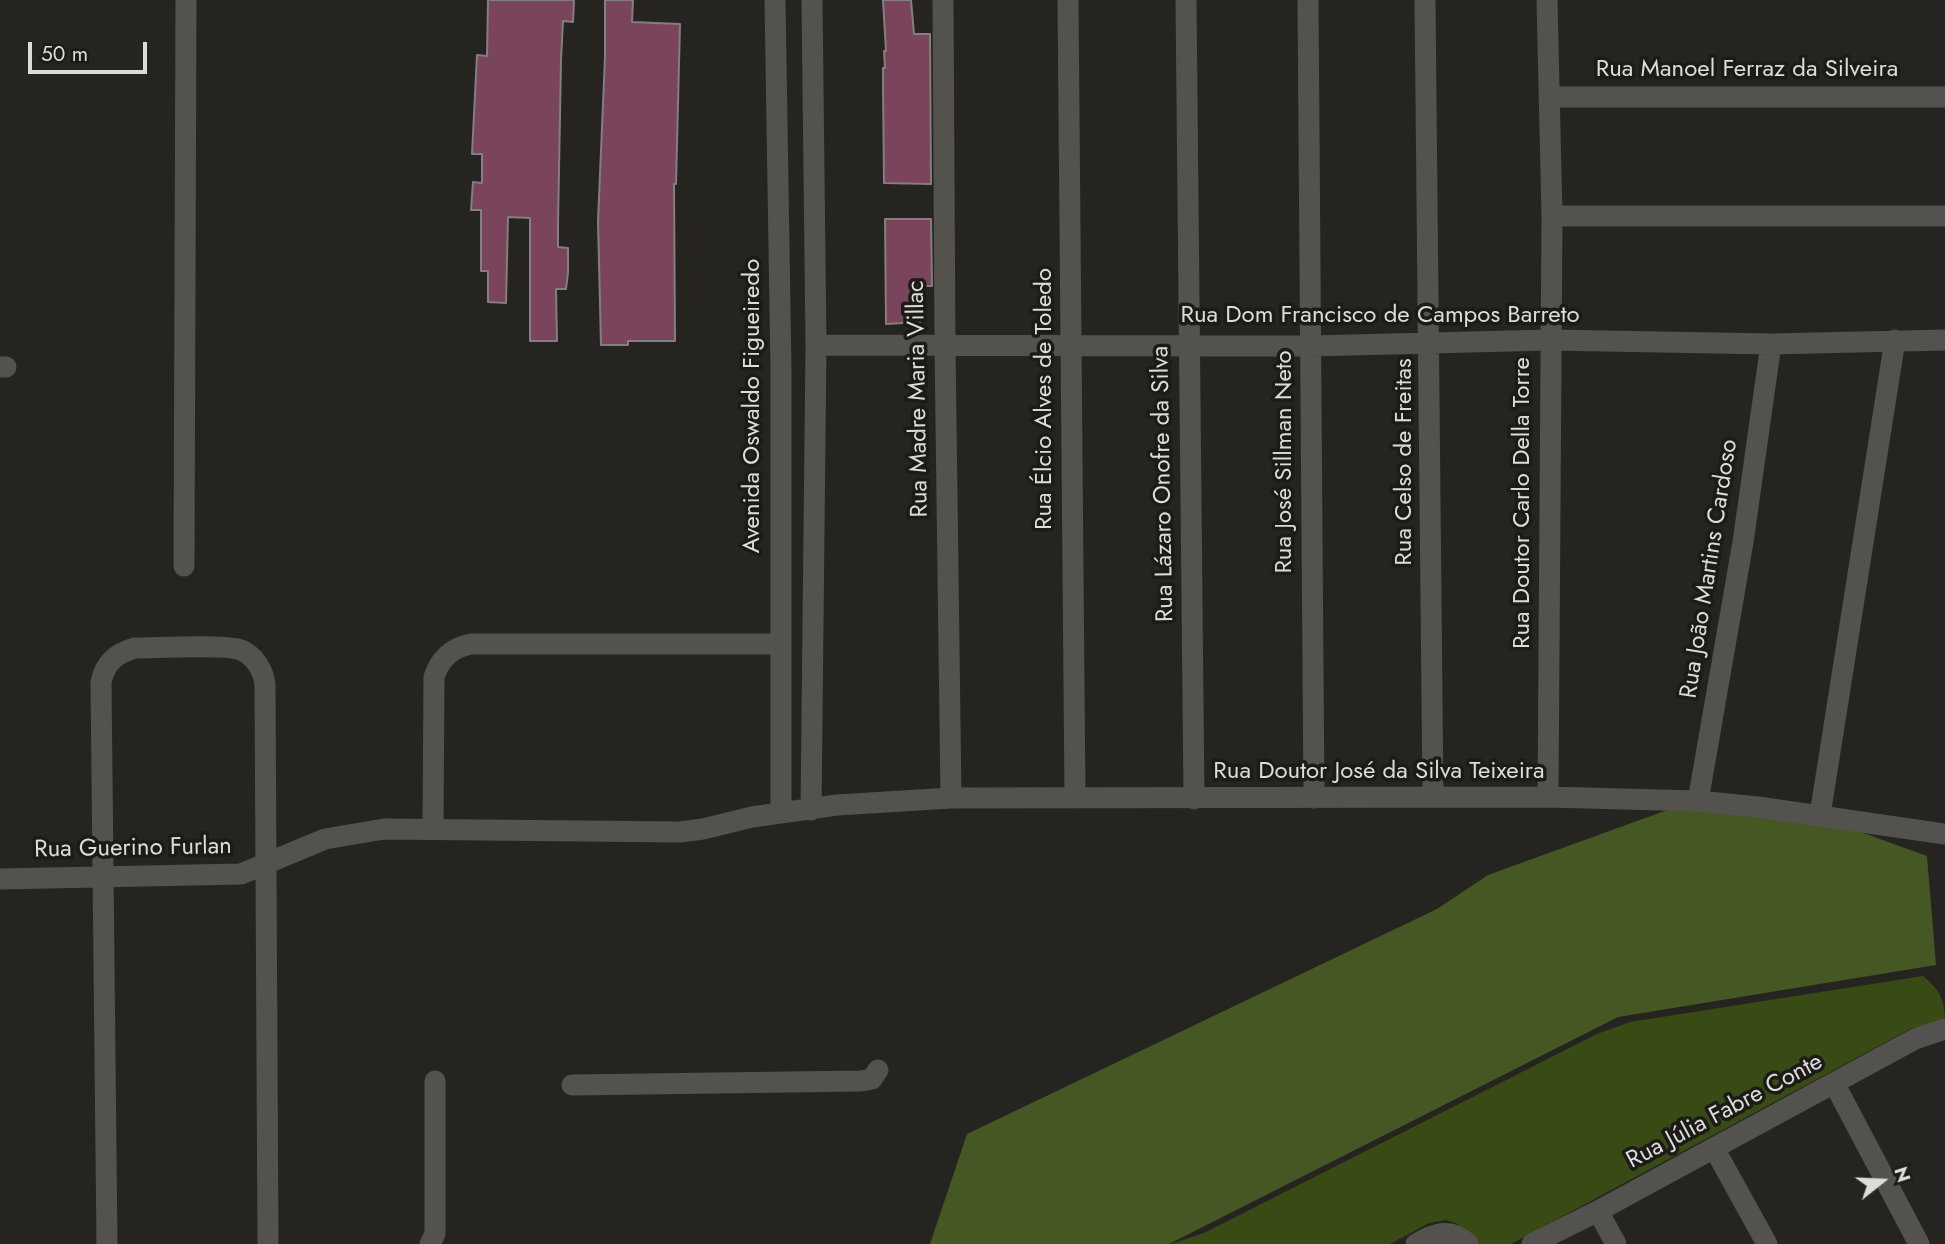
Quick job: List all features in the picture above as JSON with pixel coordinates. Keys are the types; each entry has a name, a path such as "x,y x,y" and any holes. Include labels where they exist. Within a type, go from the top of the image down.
{"street":[{"path":"184,566 186,0"},
{"name":"Avenida Oswaldo Figueiredo","path":"775,0 781,395 781,813"},
{"path":"811,810 816,345 812,0"},
{"name":"Rua Madre Maria Villac","path":"943,0 951,798"},
{"name":"Rua Élcio Alves de Toledo","path":"1068,0 1075,797"},
{"name":"Rua Lázaro Onofre da Silva","path":"1186,0 1194,799"},
{"name":"Rua José Sillman Neto","path":"1307,0 1314,798"},
{"name":"Rua Celso de Freitas","path":"1425,0 1433,797"},
{"name":"Rua Doutor Carlo Della Torre","path":"1547,0 1552,216 1548,797"},
{"path":"776,93 812,93"},
{"name":"Rua Manoel Ferraz da Silveira","path":"1549,97 1945,97"},
{"path":"1552,216 1945,216"},
{"name":"Rua Dom Francisco de Campos Barreto","path":"816,345 1311,346 1550,340 1771,344 1945,340"},
{"path":"1820,815 1895,340"},
{"name":"Rua João Martins Cardoso","path":"1698,801 1743,542 1771,344"},
{"path":"781,395 815,395"},
{"path":"780,586 812,587"},
{"path":"433,830 434,677 443,659 455,649 471,645 780,644"},
{"path":"107,1244 101,682 111,660 126,650 237,648 258,664 265,684 268,1244"},
{"name":"Rua Doutor José da Silva Teixeira","path":"433,830 680,832 836,805 951,798 1548,797 1698,801 1945,833"},
{"name":"Rua Guerino Furlan","path":"0,879 241,874 305,846 344,834 384,829 433,830"},
{"path":"1945,833 1945,840"},
{"name":"Rua Júlia Fabre Conte","path":"1532,1244 1915,1039 1945,1028"},
{"path":"572,1085 861,1081 872,1079 878,1070"},
{"path":"430,1244 435,1234 435,1082"},
{"path":"1833,1083 1919,1244"},
{"path":"1714,1148 1767,1244"},
{"path":"1598,1211 1616,1244"},
{"path":"1416,1244 1433,1235 1460,1239"}],"green space":[{"path":"1684,804 1804,815 1927,856 1936,965 1618,1017 1169,1244 930,1244 967,1134 1437,909 1488,875"},
{"path":"1923,976 1940,994 1945,1014 1945,1031 1940,1027 1912,1028 1511,1244 1473,1244 1458,1224 1446,1220 1429,1223 1390,1244 1171,1244 1204,1233 1597,1034 1630,1022"}],"building":[{"path":"488,0 574,0 573,22 563,21 561,60 558,247 568,248 568,273 566,289 556,289 557,341 530,341 530,218 508,217 506,303 488,302 488,271 481,271 481,210 471,210 473,182 482,183 482,154 472,154 477,55 487,56"},
{"path":"605,0 633,0 632,22 680,24 674,184 675,341 628,341 628,345 601,345 598,221"},
{"path":"883,0 911,0 914,34 930,34 931,184 884,183 883,68 886,51"},
{"path":"885,219 931,219 932,286 921,286 920,322 886,324"}]}
